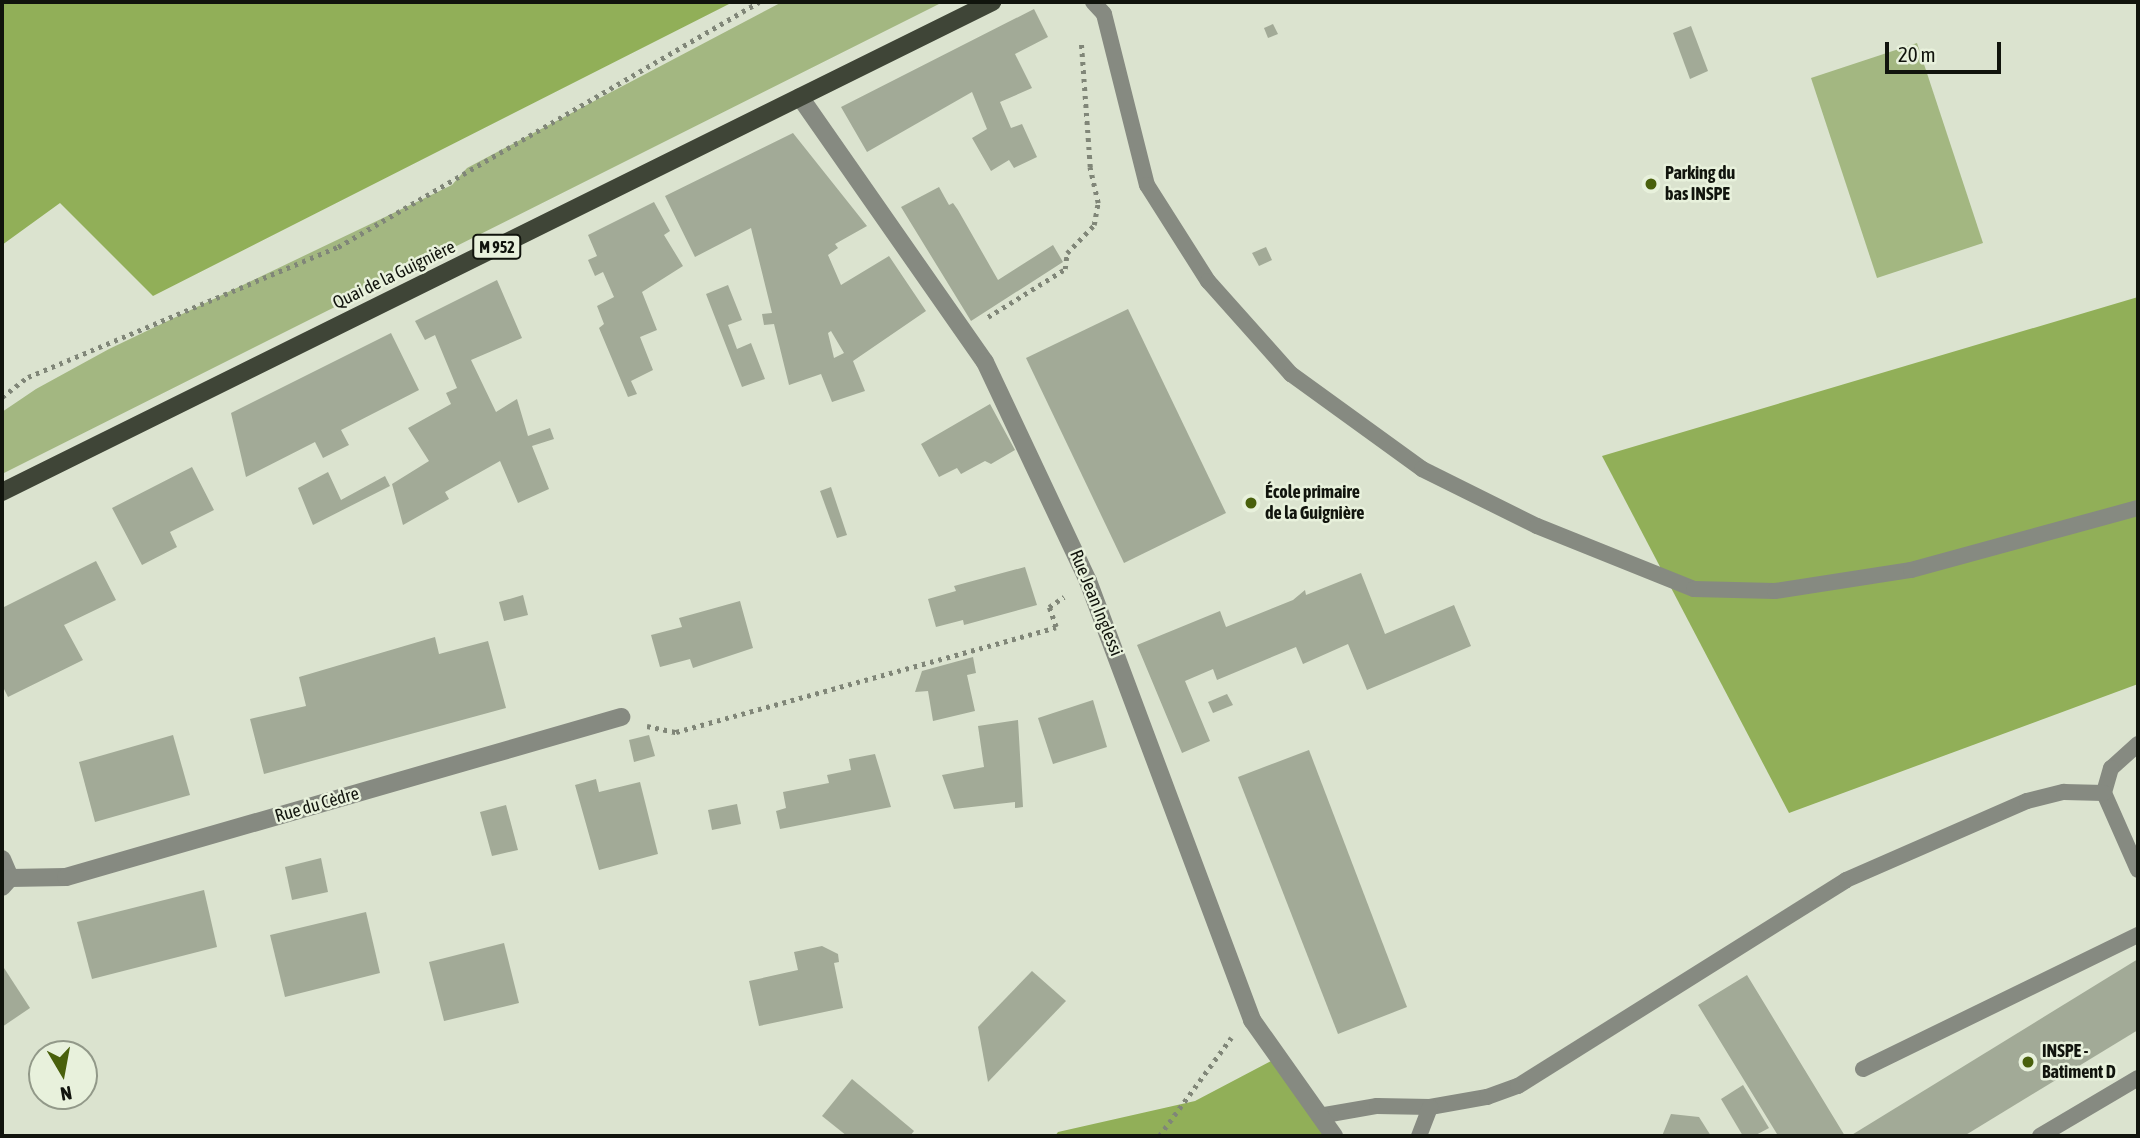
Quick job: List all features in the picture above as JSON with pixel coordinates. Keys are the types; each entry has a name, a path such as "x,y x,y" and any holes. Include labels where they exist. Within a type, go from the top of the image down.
{"main road":[{"name":"Quai de la Guignière","path":"2,492 992,2"}],"street":[{"name":"Rue Jean Inglessi","path":"800,97 963,332 1008,409 1088,581 1252,1020 1334,1136"},
{"name":"Rue du Cèdre","path":"6,882 66,877 621,717"},
{"path":"2,859 6,882"}],"lane":[{"path":"1101,6 1147,186 1208,281 1291,374 1422,469 1537,526 1694,589 1775,591 1911,570 2138,508"},
{"path":"2138,744 2111,768 2104,793 2138,870"},
{"path":"1319,1116 1377,1106 1430,1107 1487,1097 1518,1086 1846,880 2026,801 2064,792 2104,793"},
{"path":"1863,1069 2138,935"},
{"path":"2040,1136 2138,1078"},
{"path":"1419,1136 1430,1107"}],"path":[{"path":"2,397 28,377 338,247 759,2"},
{"path":"963,332 1065,269 1067,253 1094,225 1098,203 1090,167 1088,111 1080,55 1085,32 1101,6"},
{"path":"621,717 676,732 1056,627 1049,607 1088,581"},
{"path":"1159,1136 1221,1046 1252,1020"}],"green space":[{"path":"2,2 733,2 153,296 60,203 2,245"},
{"path":"782,2 943,2 2,474 2,412 36,389 109,349 452,185 467,168"},
{"path":"1917,43 1983,243 1877,278 1811,78"},
{"path":"2138,297 2138,684 1789,813 1602,456"},
{"path":"1275,1059 1334,1136 1055,1136 1058,1132 1195,1101"}],"building":[{"path":"1034,9 1048,37 1015,54 1032,88 1000,102 1011,128 1022,124 1037,157 1014,168 1009,160 991,171 972,138 987,129 972,92 867,152 841,107"},
{"path":"1273,24 1278,34 1268,38 1264,28"},
{"path":"1691,26 1708,71 1690,79 1673,33"},
{"path":"793,133 867,226 835,244 838,248 828,255 841,285 889,256 926,311 853,361 865,391 832,402 821,374 789,385 774,324 764,325 762,314 772,313 751,228 695,257 665,196","holes":["831,331 844,353 834,358 828,333"]},
{"path":"939,187 949,205 953,203 958,210 998,280 1053,245 1063,262 971,321 901,207"},
{"path":"654,202 670,231 664,235 683,266 642,292 657,330 640,337 653,370 631,381 637,394 628,397 599,328 604,324 597,306 614,297 603,272 595,276 588,260 597,256 588,235"},
{"path":"1266,247 1272,260 1259,266 1252,253"},
{"path":"497,280 522,338 471,360 496,412 517,399 528,436 550,428 554,439 532,446 549,489 518,503 500,461 445,492 449,499 403,525 392,484 429,461 408,428 451,404 446,393 457,388 435,335 425,340 415,321"},
{"path":"728,285 742,320 728,325 737,349 751,343 765,379 742,387 706,294"},
{"path":"1128,309 1226,513 1124,563 1026,358"},
{"path":"391,333 419,390 341,430 349,445 323,458 315,442 246,477 231,413"},
{"path":"990,404 1015,450 991,464 985,461 961,474 957,468 939,477 921,444"},
{"path":"192,467 214,510 170,532 177,547 142,565 112,508"},
{"path":"328,472 341,500 385,476 390,486 313,525 298,488"},
{"path":"831,487 847,535 837,538 820,491"},
{"path":"96,561 116,600 64,625 83,660 8,697 2,685 2,608"},
{"path":"1025,567 1037,605 964,625 963,620 936,627 928,599 956,591 954,586"},
{"path":"1361,573 1385,634 1454,605 1471,646 1367,690 1348,644 1303,664 1296,647 1217,680 1213,669 1185,681 1210,741 1182,753 1137,645 1220,611 1226,627 1293,600 1305,590 1306,595"},
{"path":"523,595 528,615 504,621 499,602"},
{"path":"740,601 753,648 693,668 690,659 660,667 651,635 682,627 679,618"},
{"path":"435,637 439,654 488,641 506,708 264,774 250,719 306,706 299,677"},
{"path":"973,657 976,673 967,675 975,711 933,721 928,691 915,692 922,671"},
{"path":"1227,694 1233,705 1213,713 1208,702"},
{"path":"1093,700 1107,747 1053,764 1038,718"},
{"path":"1018,720 1023,807 1015,808 1015,802 954,809 942,775 984,767 978,726"},
{"path":"173,735 190,795 95,822 79,762"},
{"path":"649,735 655,756 634,762 629,740"},
{"path":"1309,750 1407,1007 1338,1034 1238,777"},
{"path":"875,754 891,807 780,829 776,811 786,808 783,792 829,783 827,775 851,770 849,759"},
{"path":"596,779 599,792 640,782 658,854 599,870 575,785"},
{"path":"737,804 741,824 712,830 708,810"},
{"path":"506,805 518,850 492,856 480,812"},
{"path":"321,858 328,892 292,900 285,867"},
{"path":"204,890 217,947 92,979 77,922"},
{"path":"366,912 380,973 285,997 270,935"},
{"path":"504,943 519,1003 444,1021 429,962"},
{"path":"822,946 838,954 839,962 834,963 843,1008 759,1026 749,981 798,970 794,952"},
{"name":"INSPE - Batiment D","path":"2138,959 2138,1030 1964,1136 1850,1136"},
{"path":"4,968 30,1008 2,1027 2,970"},
{"path":"1032,971 1066,1001 988,1082 978,1027"},
{"path":"1747,975 1845,1136 1773,1136 1777,1134 1698,1005"},
{"path":"852,1079 914,1131 910,1136 847,1136 822,1116"},
{"path":"1743,1085 1769,1128 1754,1136 1743,1136 1721,1099"},
{"path":"1671,1114 1699,1117 1711,1136 1662,1136"}],"place":[{"name":"Parking du bas INSPE","path":"1651,184"},
{"name":"École primaire de la Guignière","path":"1251,503"},
{"name":"INSPE - Batiment D","path":"2028,1062"}]}
